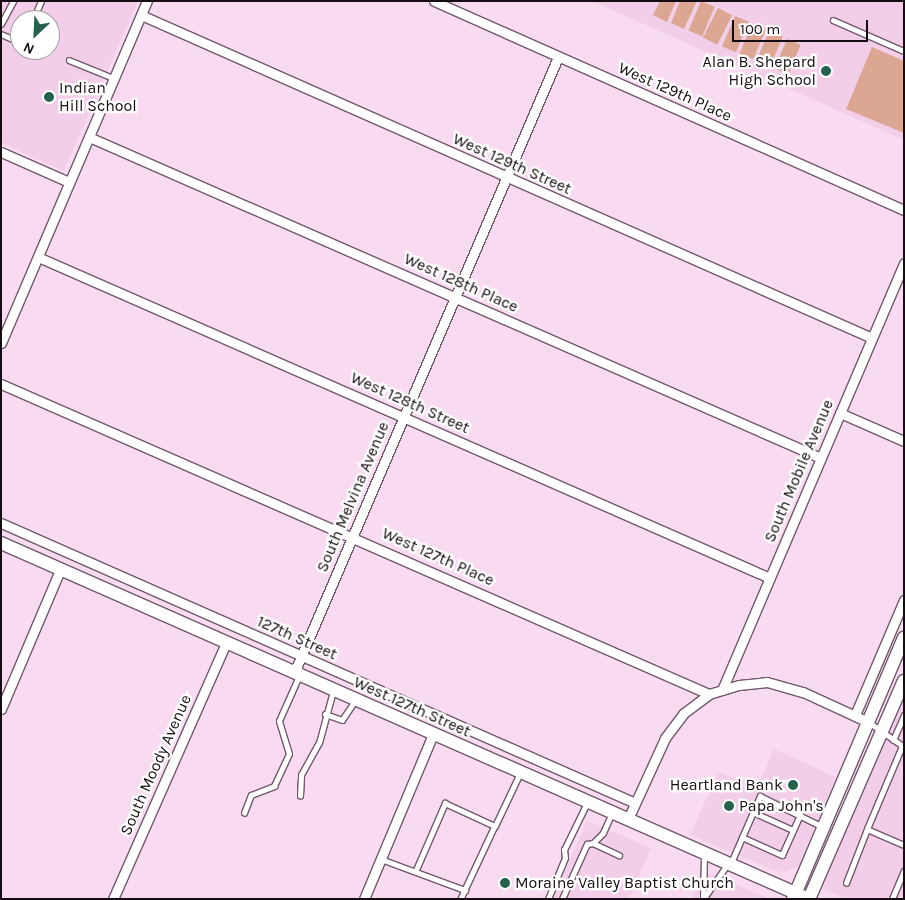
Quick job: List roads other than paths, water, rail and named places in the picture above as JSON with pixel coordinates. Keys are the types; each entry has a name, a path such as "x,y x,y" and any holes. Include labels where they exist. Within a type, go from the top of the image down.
{"main road":[{"name":"West 127th Street","path":"1,543 628,819 729,864 794,896 809,899"},
{"path":"794,896 824,828 860,718 904,638"},
{"path":"809,899 887,736 904,680"}],"street":[{"path":"1,343 147,1"},
{"name":"West 129th Place","path":"434,1 904,210"},
{"name":"West 129th Street","path":"141,15 506,178 872,338"},
{"name":"South Melvina Avenue","path":"297,674 301,656 558,57"},
{"name":"West 128th Place","path":"89,137 822,458"},
{"path":"1,152 69,182"},
{"name":"West 128th Street","path":"38,256 770,578"},
{"name":"South Mobile Avenue","path":"722,690 904,263"},
{"name":"West 127th Place","path":"1,384 353,535 709,694"},
{"path":"840,413 904,441"},
{"name":"127th Street","path":"1,524 635,803"},
{"path":"1,709 60,570"},
{"path":"628,819 674,724 709,694 767,682 798,691 860,718 904,600"},
{"name":"South Moody Avenue","path":"114,899 226,643"},
{"path":"364,899 433,734"}],"lane":[{"path":"1,24 13,1"},
{"path":"833,20 904,51"},
{"path":"68,60 114,78"},
{"path":"244,813 251,795 274,786 286,761 288,743 280,732 279,721 297,674"},
{"path":"300,796 301,775 319,743 325,714 333,690"},
{"path":"325,714 342,720 355,700"},
{"path":"887,736 904,715"},
{"path":"846,883 903,746 860,718"},
{"path":"461,899 520,772"},
{"path":"703,899 729,864 760,796 824,828"},
{"path":"548,899 565,858 564,850 588,802"},
{"path":"416,870 445,803 495,826"},
{"path":"593,843 603,833 612,812"},
{"path":"753,812 793,830"},
{"path":"742,838 782,855 800,815"},
{"path":"867,829 904,845"},
{"path":"562,899 587,844 593,843 619,855"},
{"path":"703,899 704,853"},
{"path":"381,859 402,868 416,870 465,890"},
{"path":"892,899 904,871"}],"place":[{"name":"Alan B. Shepard High School","path":"826,71"},
{"name":"Indian Hill School","path":"49,97"},
{"name":"Heartland Bank","path":"793,785"},
{"name":"Papa John's","path":"729,806"},
{"name":"Moraine Valley Baptist Church","path":"505,883"}]}
